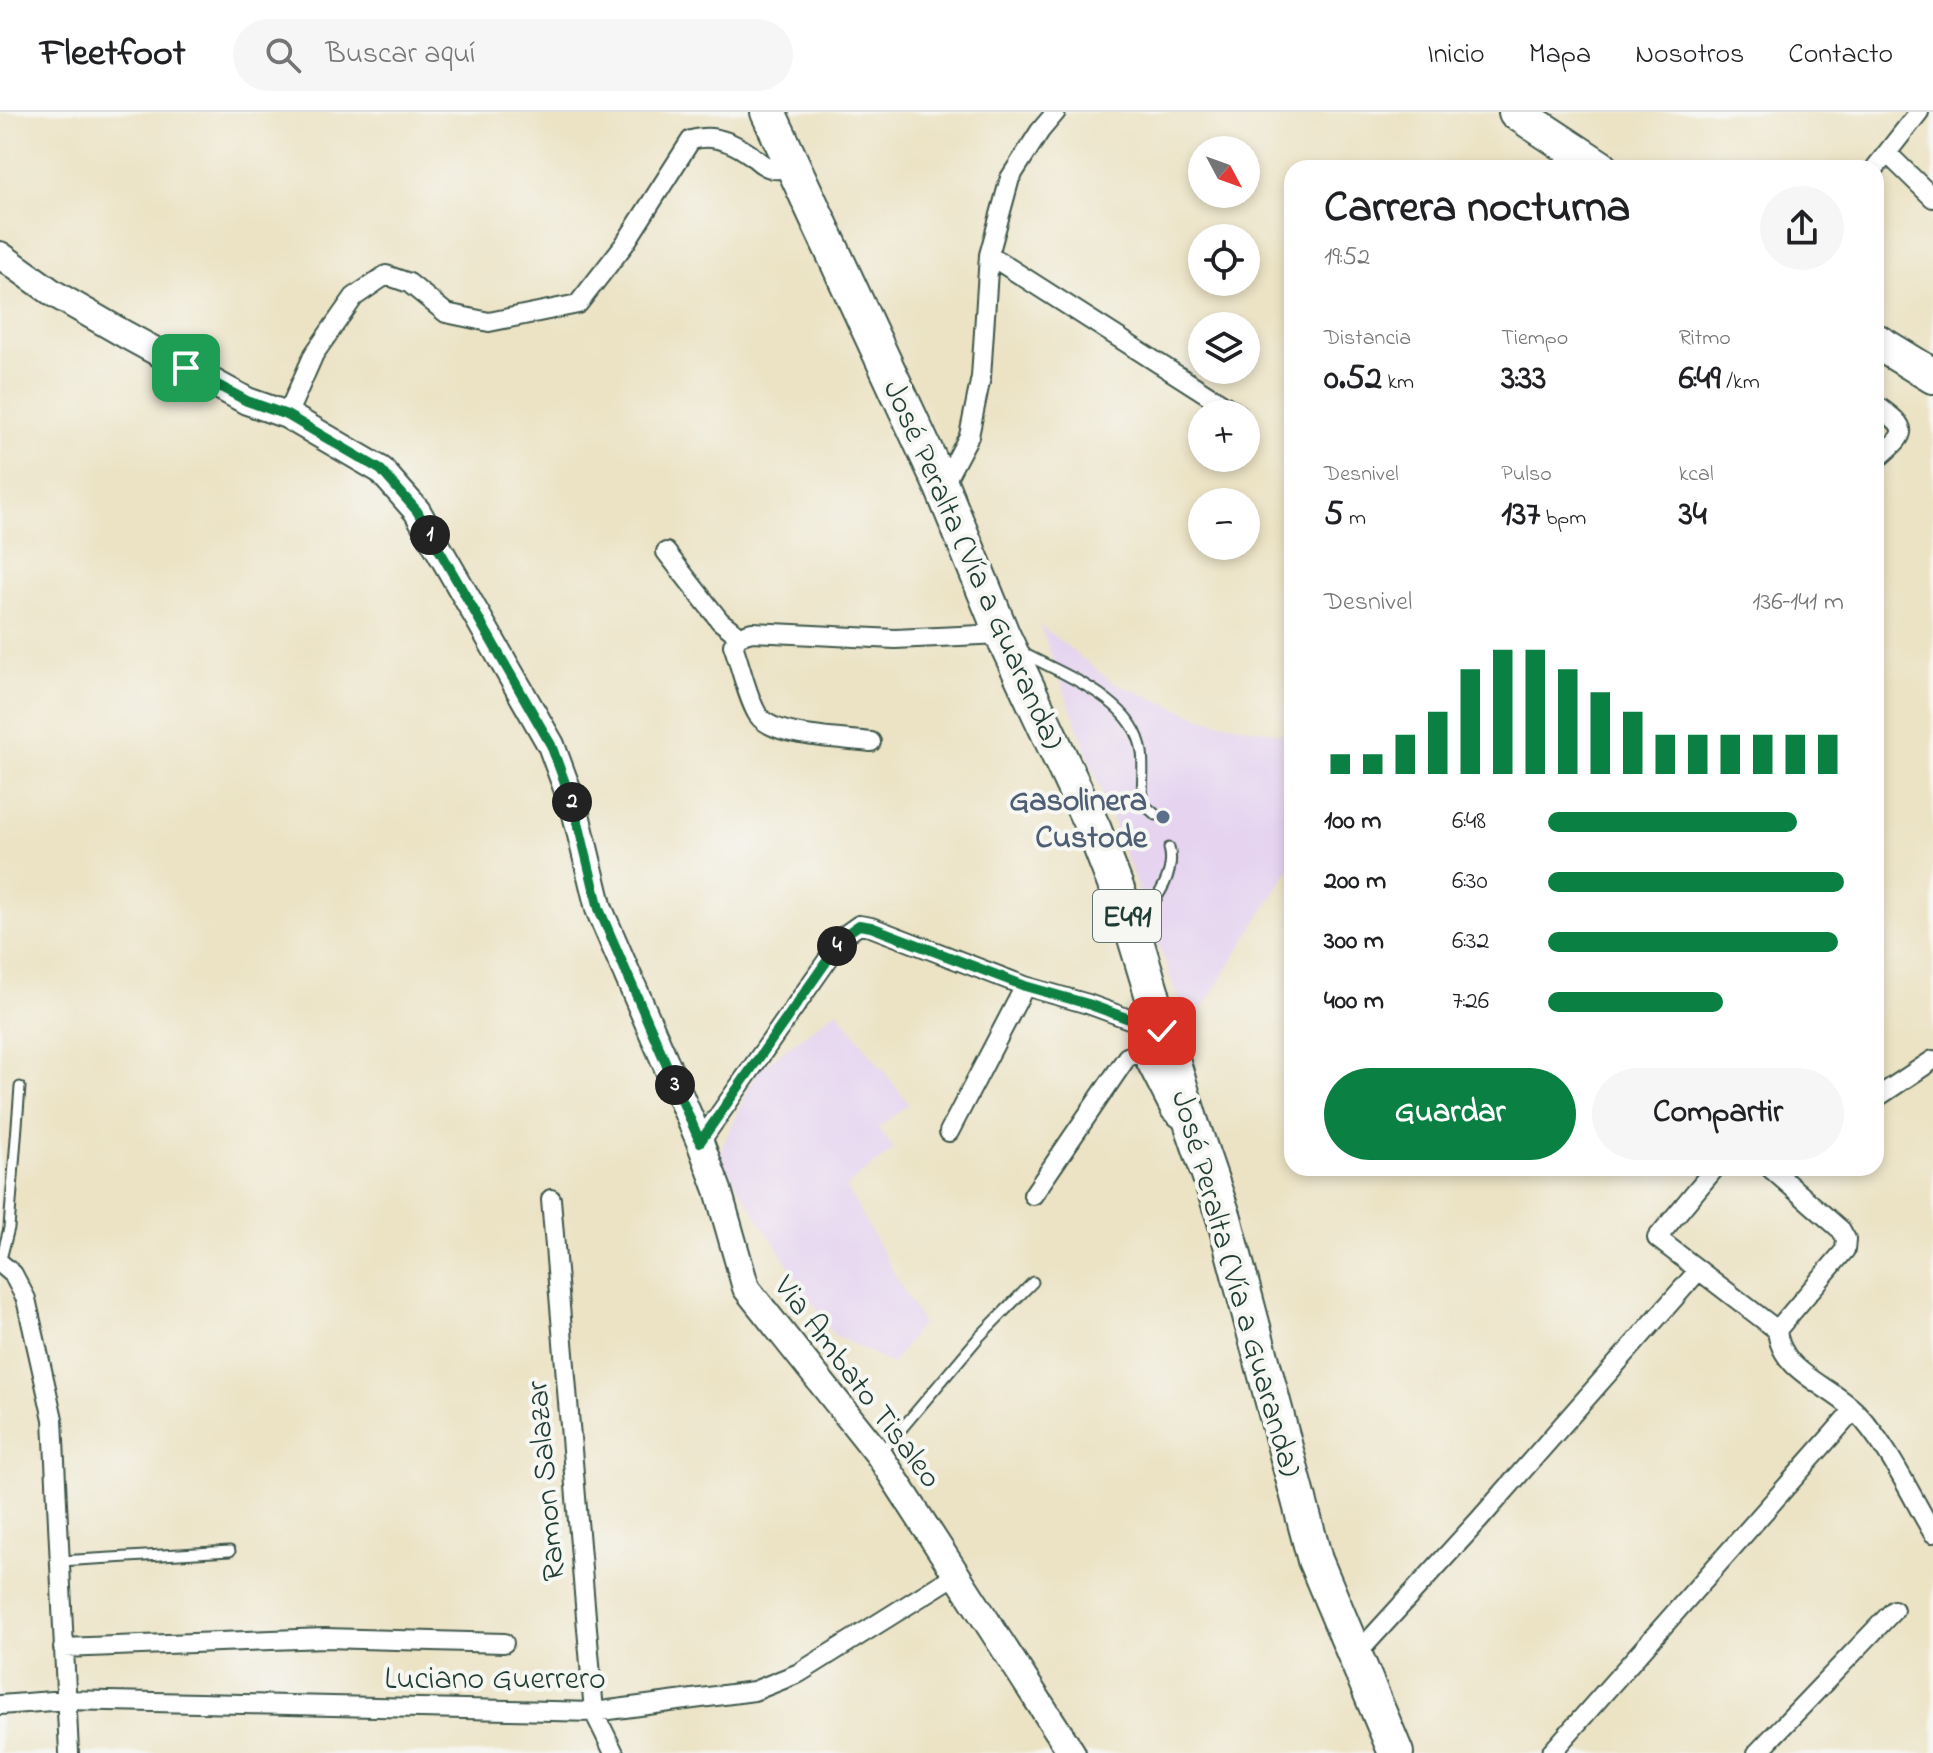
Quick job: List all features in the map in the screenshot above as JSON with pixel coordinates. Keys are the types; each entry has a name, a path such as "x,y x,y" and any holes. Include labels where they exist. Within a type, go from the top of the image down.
{"highway":[{"name":"José Peralta (Vía a Guaranda)","path":"768,112 942,487 1004,639 1082,805 1133,931 1162,1031 1171,1050 1190,1119 1224,1218 1315,1560 1396,1753"},
{"path":"1516,112 1589,160"},
{"path":"1884,346 1933,376"}],"main road":[{"name":"Via Ambato Tisaleo","path":"0,255 53,293 126,335 247,401 287,415 381,470 417,511 551,745 575,810 599,909 700,1142 718,1190 746,1288 879,1455 1072,1753"}],"street":[{"path":"942,487 969,436 981,377 989,255 1010,178 1056,112"},
{"path":"1881,160 1919,112"},
{"path":"287,415 314,354 354,297 386,275 409,283 446,313 489,322 578,304 624,245 691,140 704,136 719,138 740,147 774,170 793,168"},
{"path":"1887,153 1933,198"},
{"path":"989,255 1216,400"},
{"path":"1884,411 1903,429 1902,435 1884,452"},
{"path":"666,552 720,621 739,636"},
{"path":"871,742 782,732 768,725 758,715 733,645 739,636 752,632 895,639 1004,639"},
{"path":"700,1142 845,935 859,925 1025,986 1088,1004 1162,1031"},
{"path":"949,1132 1025,986"},
{"path":"1033,1195 1127,1057 1136,1054 1143,1057 1171,1112 1178,1118 1190,1119"},
{"path":"1884,1093 1933,1060"},
{"path":"1708,1176 1657,1238 1777,1330"},
{"path":"1779,1176 1841,1230 1846,1239 1845,1250 1777,1330 1778,1340 1786,1357 1854,1410 1890,1458 1933,1533"},
{"name":"Ramon Salazar","path":"551,1199 594,1712 614,1753"},
{"path":"0,1263 13,1274 26,1299 53,1419 69,1753"},
{"path":"1354,1657 1698,1271"},
{"path":"1551,1753 1854,1410"},
{"name":"Luciano Guerrero","path":"0,1705 65,1700 594,1712 754,1691 799,1673 957,1574"},
{"path":"1757,1753 1894,1610"},
{"path":"63,1648 325,1638 504,1643"}],"lane":[{"path":"1004,639 1123,711 1135,730 1142,751 1142,801"},
{"path":"1082,805 1122,795 1142,801 1156,815"},
{"path":"1133,931 1167,878 1172,857 1169,848"},
{"path":"0,1263 9,1228 20,1087"},
{"path":"879,1455 979,1337 1033,1282"},
{"path":"60,1561 230,1551"}],"shaded area":[{"path":"1040,625 1112,682 1205,719 1284,734 1284,877 1190,1030"},
{"path":"837,1010 909,1104 878,1128 894,1149 846,1187 922,1323 892,1364 833,1334 718,1156 757,1071"}],"place":[{"name":"Gasolinera Custode","path":"1163,817"}],"route":[{"path":"186,368 247,401 287,415 381,470 417,511 551,745 575,810 599,909 700,1142 845,935 859,925 1025,986 1088,1004 1162,1031"}]}
